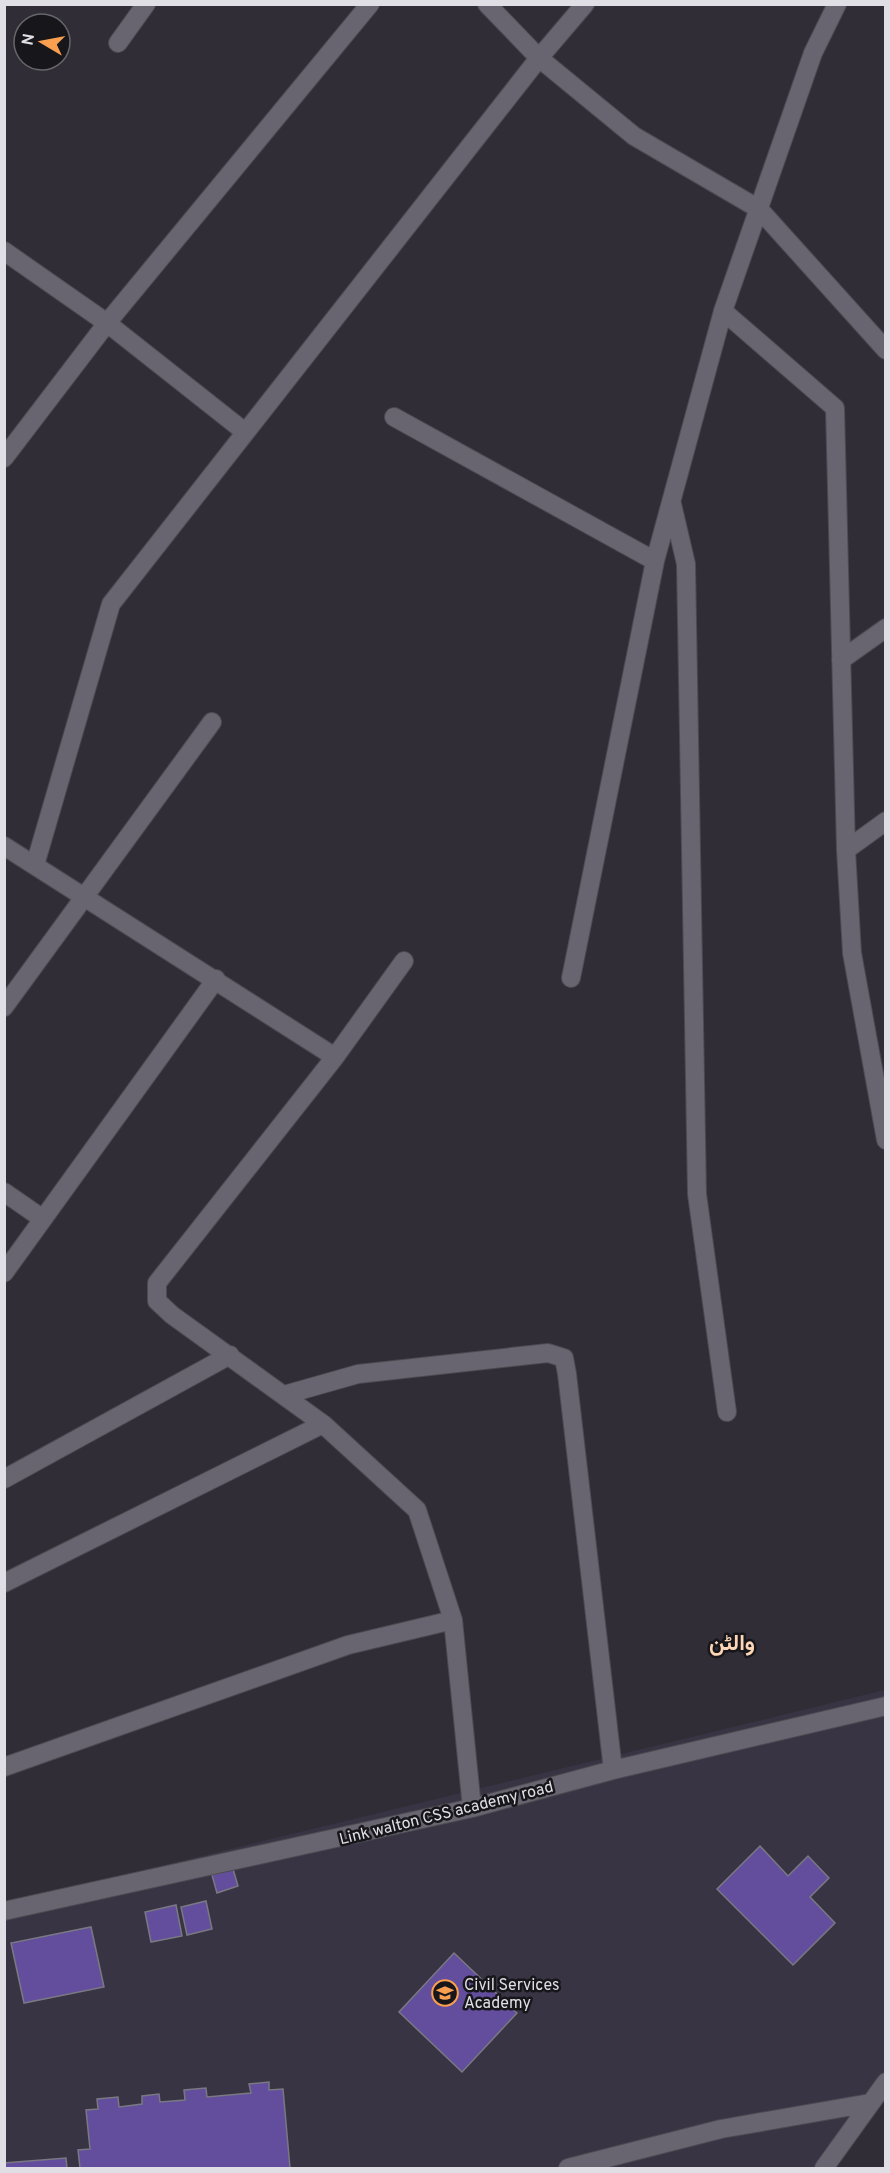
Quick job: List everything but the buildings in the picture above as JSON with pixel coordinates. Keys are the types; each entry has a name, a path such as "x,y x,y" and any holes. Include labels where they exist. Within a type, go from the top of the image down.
{"street":[{"path":"118,43 146,4"},
{"path":"4,458 107,323 370,4"},
{"path":"487,4 539,58 634,136 759,208 885,350"},
{"path":"35,865 111,604 539,58 585,4"},
{"path":"571,978 655,561 723,311 813,52 837,4"},
{"path":"4,251 107,323 244,432"},
{"path":"723,311 835,408 846,850 852,953 885,1140"},
{"path":"394,417 655,561"},
{"path":"672,502 686,564 697,1194 727,1412"},
{"path":"841,660 885,628"},
{"path":"4,1007 212,722"},
{"path":"846,850 885,821"},
{"path":"4,846 216,979 335,1057"},
{"path":"404,961 335,1057 157,1283 157,1301 172,1315 323,1424 417,1510 453,1620 472,1808"},
{"path":"4,1273 216,979"},
{"path":"4,1192 43,1219"},
{"path":"284,1395 358,1374 548,1353 564,1358 614,1770"},
{"path":"4,1479 230,1355"},
{"path":"4,1583 323,1424"},
{"path":"4,1767 348,1645 453,1620"},
{"name":"Link walton CSS academy road","path":"4,1911 472,1808 614,1770 885,1706"},
{"path":"824,2169 885,2082"},
{"path":"567,2169 721,2130 870,2103"}],"shaded area":[{"name":"Civil Services Academy","path":"885,1690 885,2081 823,2168 5,2168 4,1904"}],"place":[{"name":"Civil Services Academy","path":"445,1993"}],"district":[{"name":"والٹن","path":"732,1642"}]}
